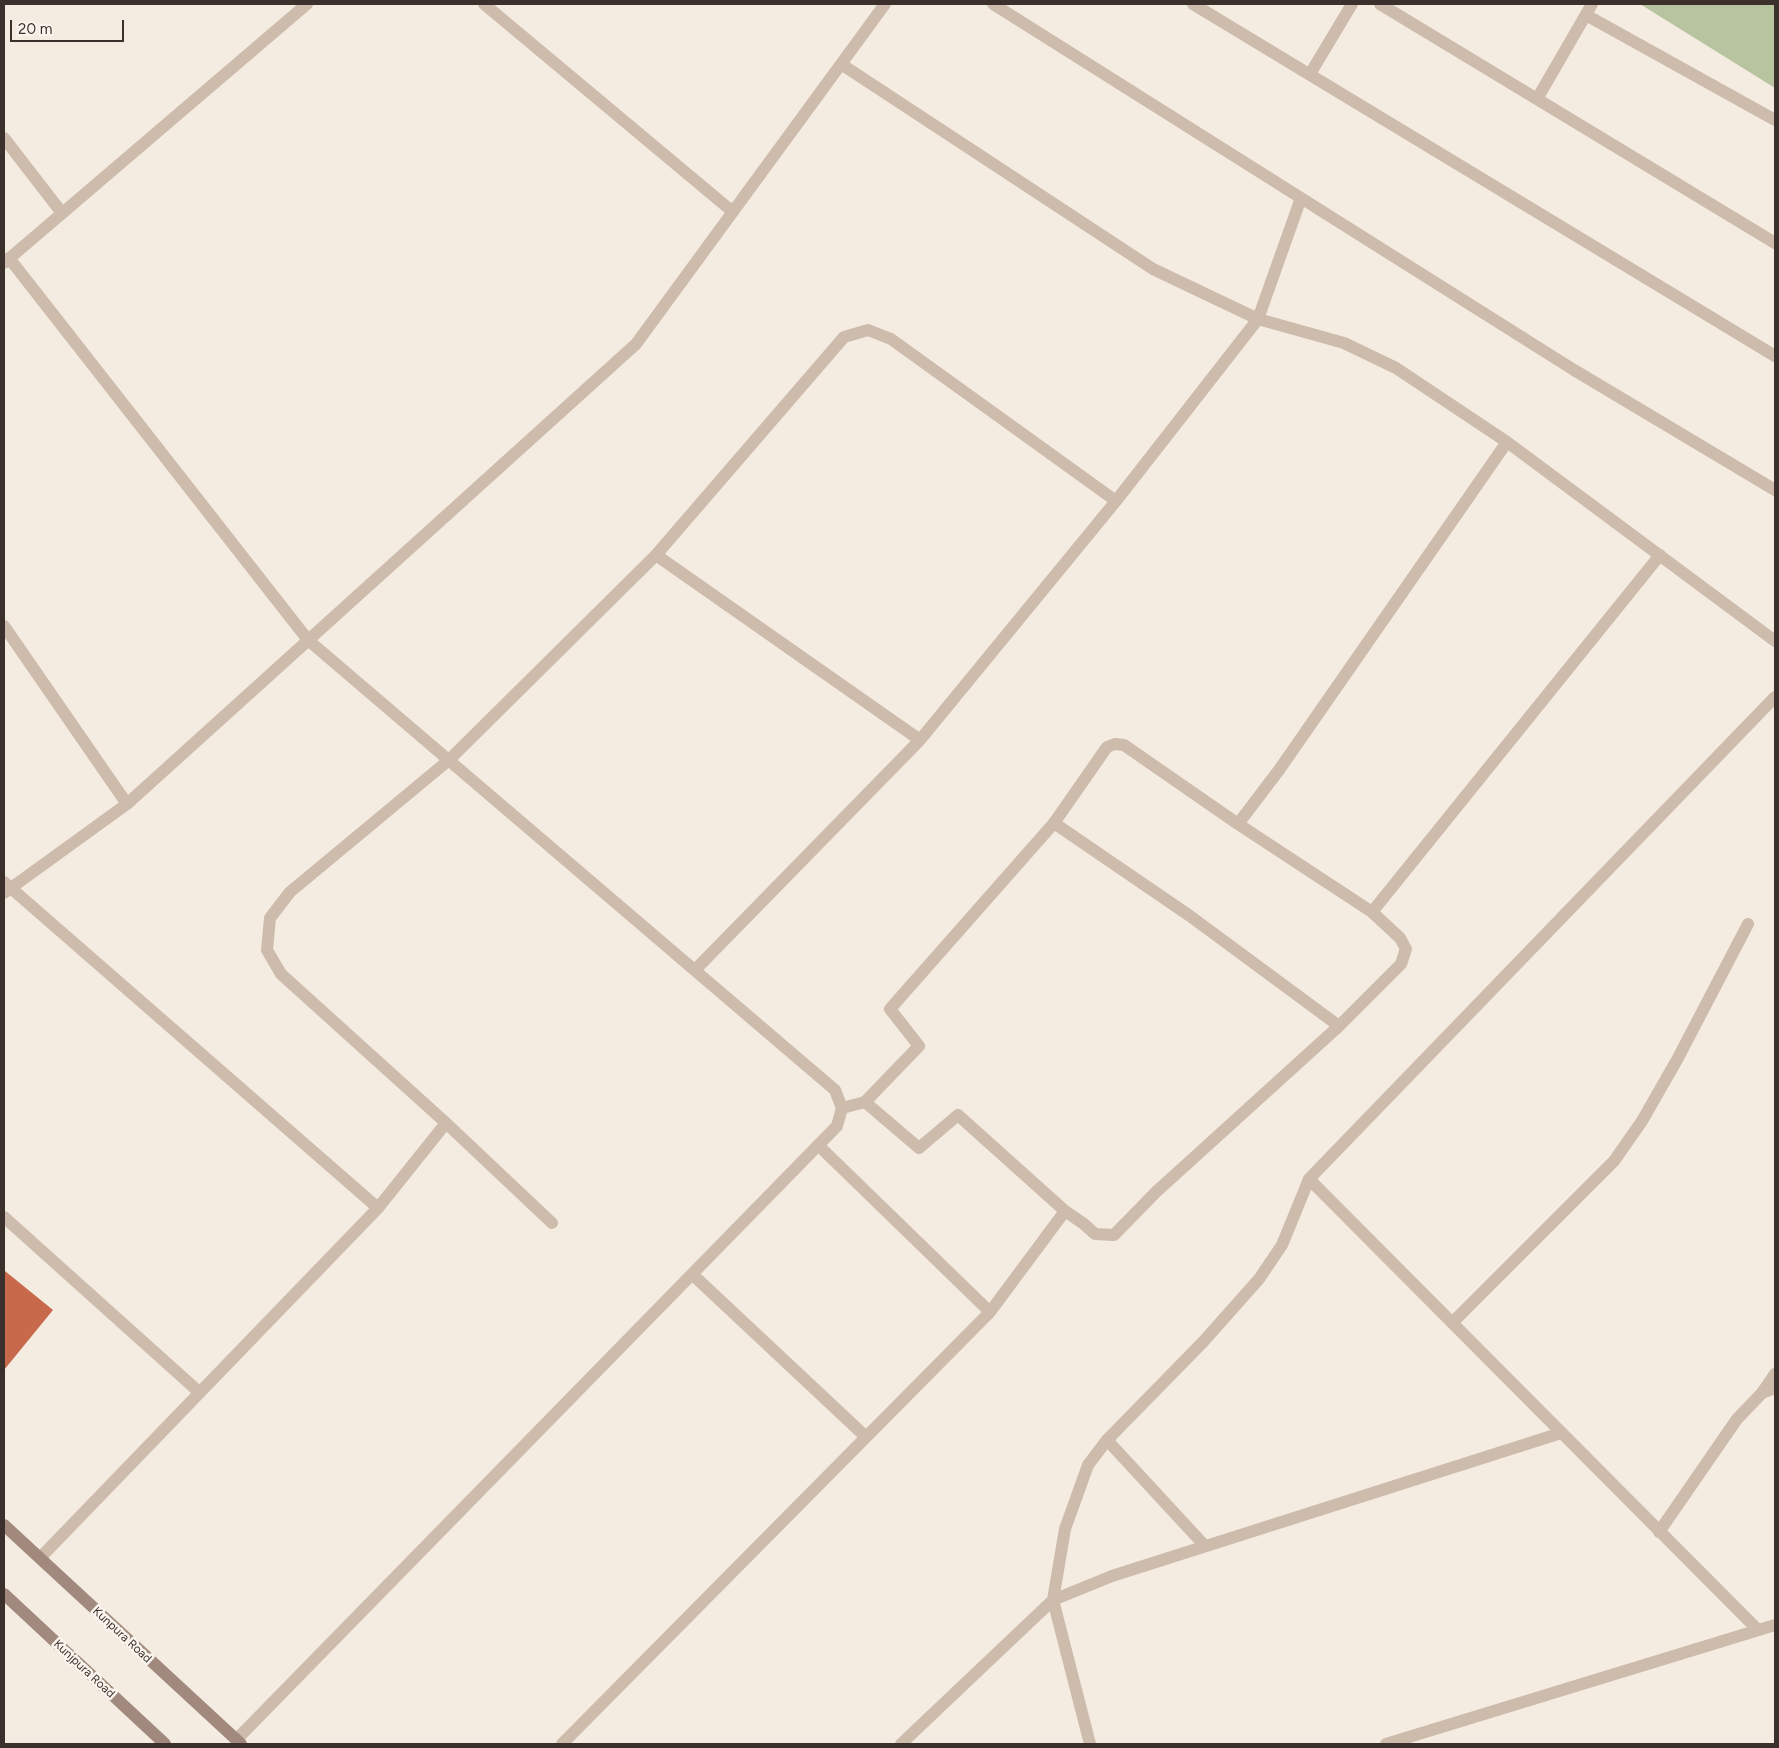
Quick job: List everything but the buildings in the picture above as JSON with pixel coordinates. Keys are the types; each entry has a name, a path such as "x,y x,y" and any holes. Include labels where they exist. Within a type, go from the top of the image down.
{"street":[{"path":"239,1742 837,1126 842,1108 835,1090 308,640 7,260 307,4"},
{"path":"484,4 733,212"},
{"path":"378,1208 6,888 127,804 636,344 885,4"},
{"path":"993,4 1574,370 1775,490"},
{"path":"1193,4 1775,356"},
{"path":"1310,74 1352,4"},
{"path":"1380,4 1775,242"},
{"path":"1537,98 1589,9 1775,120"},
{"path":"841,64 1153,269 1258,319 1344,343 1396,368 1507,442 1775,641"},
{"path":"4,138 62,213"},
{"path":"695,970 920,740 1116,501 1258,319 1301,198"},
{"path":"552,1224 446,1124 281,974 267,950 270,918 290,892 449,760 656,554 844,338 868,330 891,339 1116,501"},
{"path":"1238,824 1285,762 1507,442"},
{"path":"656,554 920,740"},
{"path":"1372,912 1660,555"},
{"path":"4,626 127,804"},
{"path":"1090,1744 1053,1600 1065,1530 1076,1494 1088,1465 1107,1440 1203,1342 1260,1279 1282,1245 1309,1179 1775,697"},
{"path":"842,1108 865,1102 919,1046 890,1009 1054,823 1107,747 1115,744 1124,745 1238,824 1372,912 1400,938 1406,949 1401,964 1339,1026 1156,1192 1114,1235 1095,1234 1065,1211 958,1116 919,1148 865,1102"},
{"path":"1054,823 1190,916 1339,1026"},
{"path":"1452,1323 1614,1161 1642,1121 1678,1058 1748,924"},
{"path":"40,1558 378,1208 446,1124"},
{"path":"818,1145 990,1312"},
{"path":"1309,1179 1758,1630"},
{"path":"562,1744 990,1312 1065,1211"},
{"path":"4,1217 199,1392"},
{"path":"692,1274 866,1437"},
{"path":"1659,1532 1737,1419 1762,1393 1775,1374"},
{"path":"1762,1393 1775,1388"},
{"path":"901,1744 1053,1600 1112,1576 1562,1433"},
{"path":"1107,1440 1205,1546"},
{"name":"Kunpura Road","path":"4,1525 239,1742"},
{"name":"Kunjpura Road","path":"4,1594 164,1744"},
{"path":"1386,1744 1405,1742 1775,1625"}],"green space":[{"path":"1640,4 1775,4 1775,88"}]}
